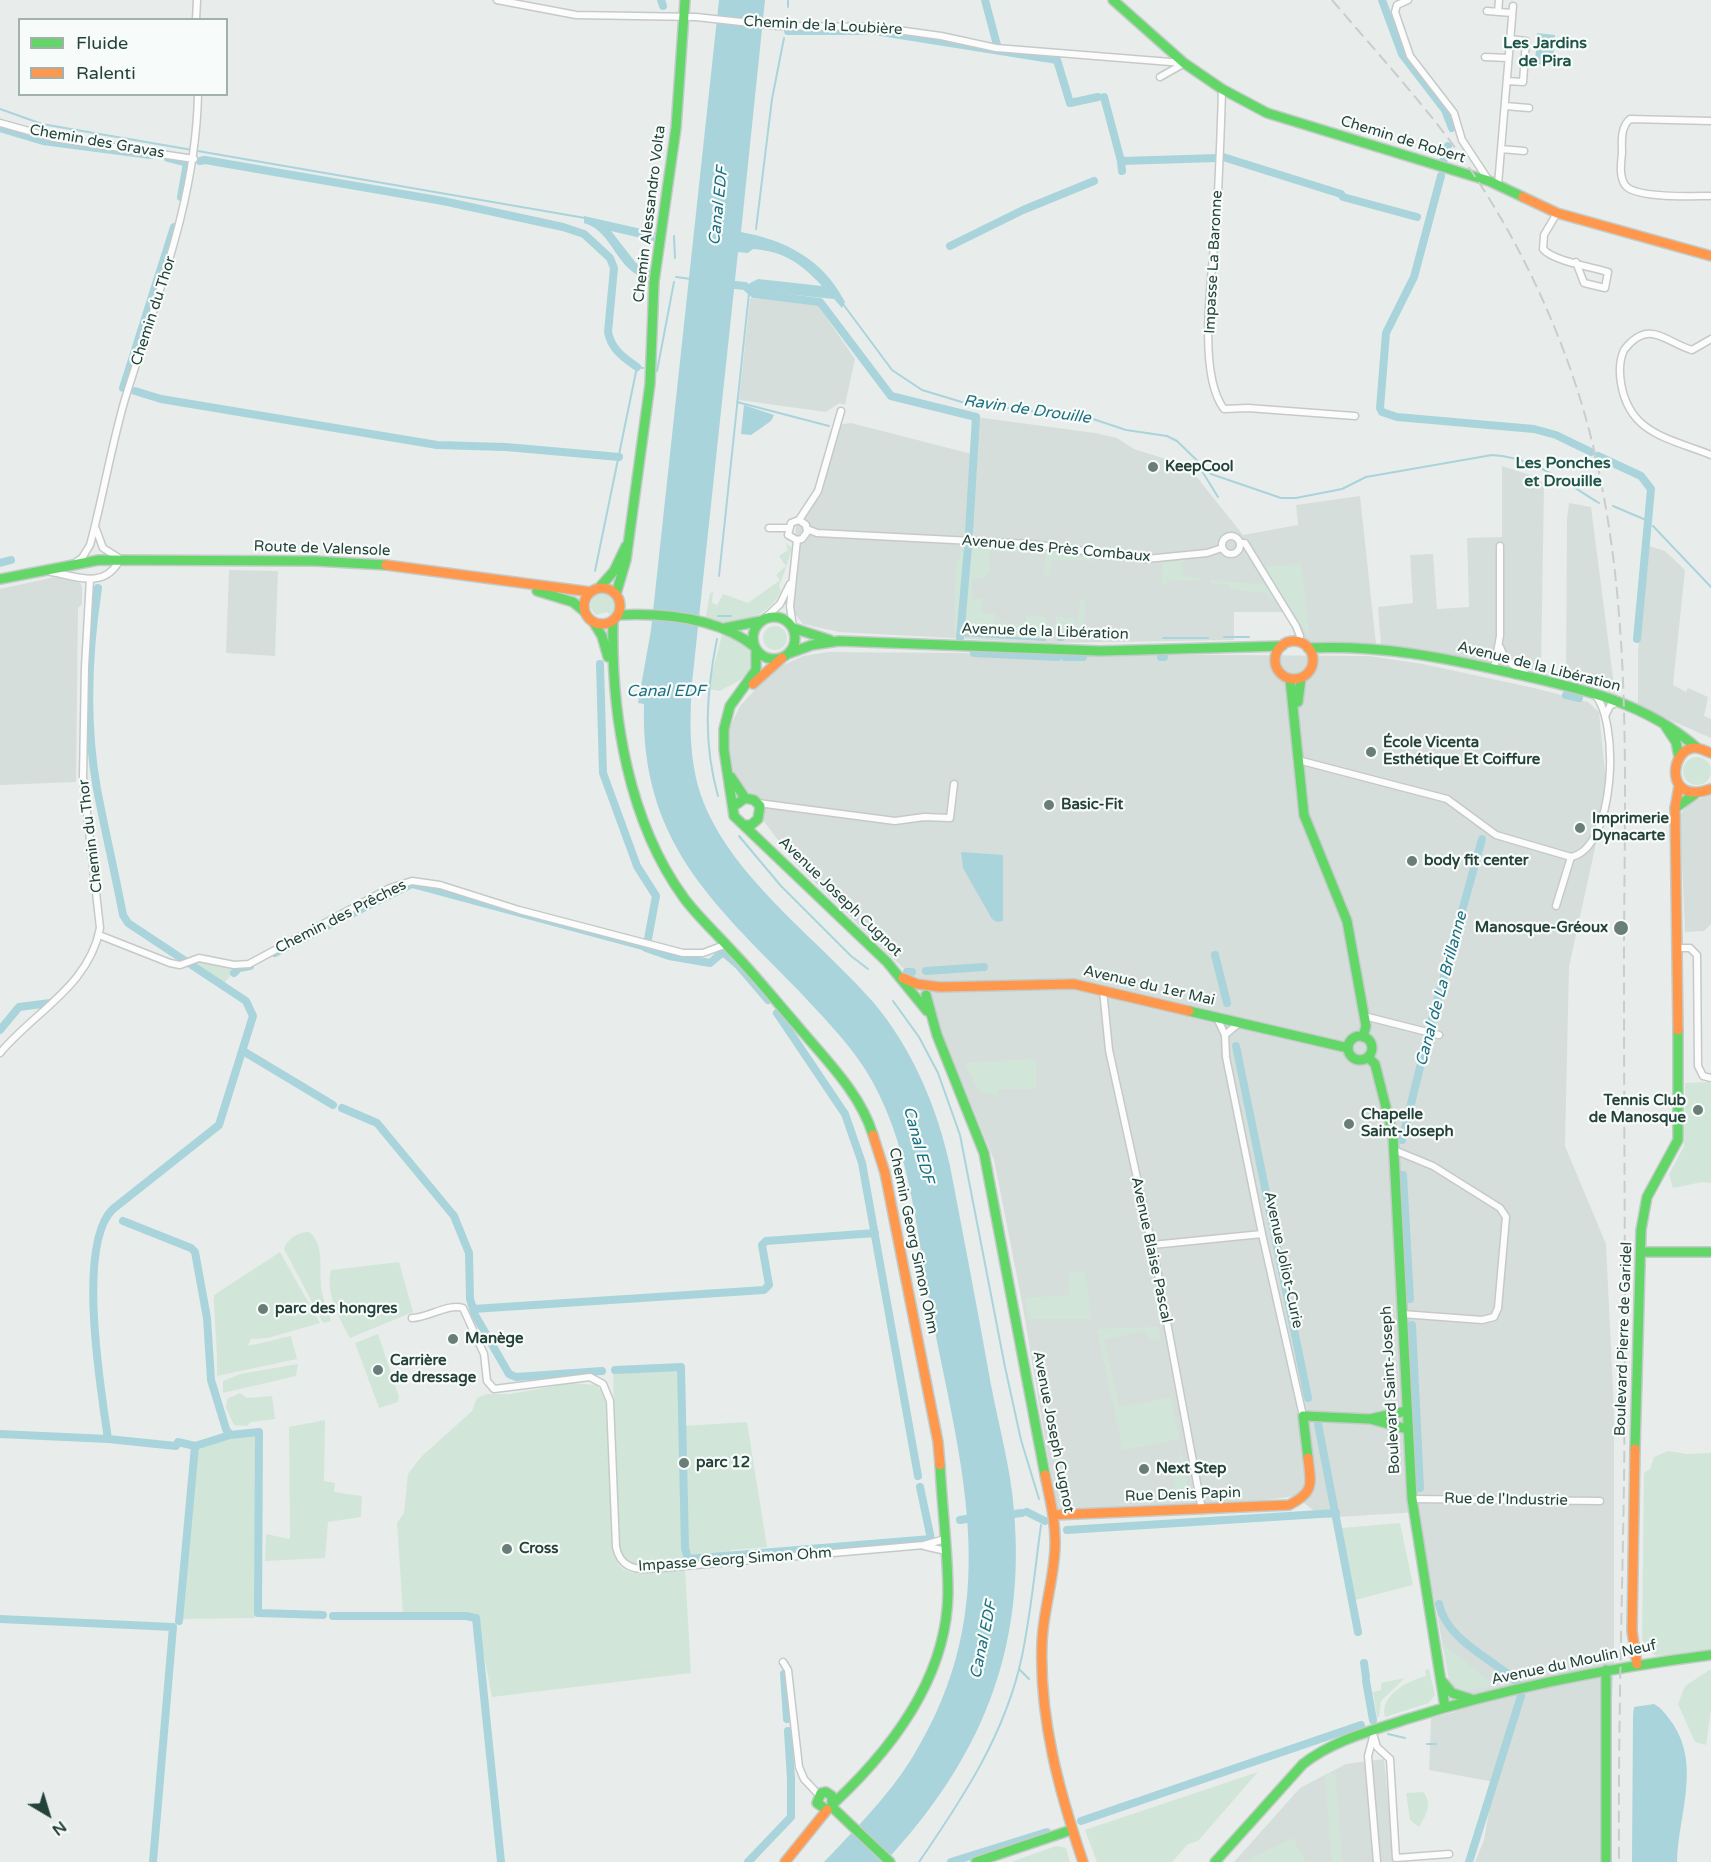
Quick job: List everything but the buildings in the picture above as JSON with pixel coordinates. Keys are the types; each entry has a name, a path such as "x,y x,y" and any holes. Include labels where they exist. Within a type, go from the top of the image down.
{"street":[{"path":"196,18 197,0"},
{"name":"Chemin de la Loubière","path":"497,0 576,15 696,17 778,26 876,27 930,34 996,48 1184,63"},
{"name":"Chemin Alessandro Volta","path":"618,597 625,566 650,384 654,282 676,128 686,0"},
{"name":"Chemin de Robert","path":"1113,0 1184,63 1222,89 1283,119 1494,183 1557,213 1711,256"},
{"path":"1408,0 1397,5 1395,12 1408,54 1454,113 1462,140 1494,183"},
{"path":"1498,12 1499,0"},
{"path":"1486,11 1512,10 1501,149 1494,183"},
{"path":"1507,81 1522,82 1526,41 1510,39"},
{"path":"1485,57 1508,58"},
{"path":"1160,78 1184,63"},
{"name":"Impasse La Baronne","path":"1222,89 1208,328 1211,369 1219,402 1224,409 1231,410 1248,408 1355,416"},
{"name":"Chemin du Thor","path":"74,563 86,554 121,415 180,229 194,157 198,96"},
{"path":"1505,106 1528,108"},
{"path":"1711,121 1630,119 1623,130 1621,176 1624,185 1634,191 1674,196 1711,196"},
{"name":"Chemin des Gravas","path":"0,123 54,138 194,157"},
{"path":"1501,149 1524,151"},
{"path":"1557,213 1544,235 1543,249 1549,255 1576,262 1608,272 1605,288 1584,283 1576,262"},
{"path":"1711,339 1692,350 1659,334 1645,334 1624,350 1620,372 1626,405 1642,426 1711,455"},
{"path":"798,520 804,523 807,529 805,537 797,540 788,535 788,528 790,523 798,520 818,491 841,411"},
{"path":"821,445 830,447"},
{"path":"45,571 90,579 106,576 120,561 104,550 98,541 95,525"},
{"path":"769,528 788,528"},
{"name":"Avenue des Près Combaux","path":"807,529 817,533 1031,544 1146,559 1207,553 1222,548"},
{"name":"Avenue des Près Combaux","path":"805,537 817,533"},
{"path":"1242,543 1235,554 1227,553 1222,548 1223,540 1229,535 1235,536 1242,543 1296,626 1300,634 1299,642"},
{"name":"Chemin Alessandro Volta","path":"595,590 614,571 629,539"},
{"path":"726,719 756,680 786,655 795,641 789,611 797,540"},
{"path":"1500,546 1500,651 1505,659 1532,678"},
{"name":"Route de Valensole","path":"0,579 120,561"},
{"name":"Route de Valensole","path":"45,571 74,563 120,561 356,563 506,582 595,590"},
{"name":"Chemin du Thor","path":"0,1053 23,1027 53,1004 73,984 93,953 99,935 98,895 83,777 85,668 90,579"},
{"path":"776,807 745,825 735,819 723,738 726,719 733,701 756,670 753,633 780,604 792,580"},
{"name":"Route de Valensole","path":"506,582 573,603 584,611"},
{"path":"640,613 608,589 595,590 585,600 584,611 594,623 604,625 616,618 640,613 721,628 743,637 768,659 786,655"},
{"path":"616,618 618,597"},
{"path":"721,628 778,617 793,628"},
{"name":"Chemin Georg Simon Ohm","path":"612,671 616,618"},
{"name":"Chemin Georg Simon Ohm","path":"594,623 602,636 612,671 632,785 660,862 677,890 727,944 849,1087 862,1107 874,1133 885,1173 938,1442 946,1551 947,1616 935,1665 908,1719 868,1767 826,1802"},
{"name":"Avenue de la Libération","path":"793,628 839,641"},
{"name":"Avenue de la Libération","path":"786,655 812,645 839,641 1101,651 1282,646"},
{"path":"1313,661 1308,648 1299,642 1282,646 1275,656 1276,668 1290,679 1301,678 1309,671 1313,661 1330,647"},
{"path":"1494,669 1500,642"},
{"name":"Avenue de la Libération","path":"1251,647 1275,656"},
{"name":"Avenue de la Libération","path":"1308,648 1383,648 1494,669 1593,693 1618,702 1665,725 1684,736 1696,747 1710,751"},
{"path":"1298,758 1298,695 1301,678"},
{"path":"1290,679 1305,821 1347,921 1366,1028 1363,1036"},
{"path":"1298,758 1447,799 1496,835 1571,857 1585,851 1592,842 1608,803 1610,769 1605,717 1599,700 1593,693"},
{"path":"1605,717 1611,706 1618,702"},
{"path":"1665,725 1676,742 1679,756 1696,747"},
{"name":"Boulevard Pierre de Garidel","path":"1637,1664 1632,1631 1638,1291 1641,1252 1646,1200 1680,1137 1675,808 1679,786 1674,773 1679,756"},
{"path":"727,769 745,798 757,802 776,807 895,821 924,817 951,817 954,784"},
{"path":"1679,786 1695,794"},
{"path":"1675,808 1695,794 1711,789"},
{"path":"734,806 745,798"},
{"path":"757,802 758,819"},
{"name":"Avenue Joseph Cugnot","path":"758,819 759,838"},
{"name":"Avenue Joseph Cugnot","path":"745,825 901,976 921,991 965,1099 984,1153 1056,1535 1055,1562 1042,1639 1041,1674 1059,1789 1083,1862"},
{"path":"1556,906 1571,857"},
{"name":"Chemin des Prêches","path":"99,935 170,963 199,958 234,965 249,964 390,888 412,881 440,885 519,910 683,953 703,953 727,944"},
{"path":"1678,948 1693,949 1697,955 1698,1066 1703,1076 1711,1078"},
{"name":"Avenue du 1er Mai","path":"921,991 940,987 1051,982 1103,990 1348,1048"},
{"name":"Avenue Blaise Pascal","path":"1103,990 1109,1050 1152,1245 1202,1510"},
{"path":"1364,1016 1432,1033"},
{"name":"Avenue Joliot-Curie","path":"1217,1018 1225,1035 1226,1057 1262,1234 1303,1416 1312,1479 1309,1491"},
{"path":"1225,1035 1239,1023"},
{"path":"1363,1036 1372,1046 1368,1057 1355,1059 1348,1048 1353,1039 1363,1036"},
{"name":"Boulevard Saint-Joseph","path":"1368,1057 1375,1064 1394,1150 1412,1499 1445,1707"},
{"path":"1394,1150 1441,1171 1500,1208 1506,1217 1498,1308 1494,1317 1482,1320 1402,1314"},
{"path":"1152,1245 1262,1234"},
{"path":"1641,1252 1711,1252"},
{"name":"Impasse Georg Simon Ohm","path":"412,1318 422,1318 456,1306 463,1308 484,1354 487,1382 494,1389 590,1377 603,1384 610,1401 616,1547 620,1558 628,1566 650,1569 924,1545 945,1539"},
{"path":"1303,1416 1370,1419 1406,1412"},
{"path":"1370,1419 1407,1430"},
{"name":"Rue Denis Papin","path":"1053,1515 1289,1505 1300,1500 1309,1491"},
{"name":"Rue de l'Industrie","path":"1412,1499 1600,1501"},
{"name":"Impasse Georg Simon Ohm","path":"924,1545 946,1551"},
{"name":"Avenue du Moulin Neuf","path":"1215,1862 1303,1764 1327,1748 1445,1707 1512,1690 1637,1664 1711,1655"},
{"path":"783,1662 788,1670 801,1772 826,1802 890,1862"},
{"path":"1606,1670 1606,1862"},
{"path":"1440,1677 1449,1690 1456,1695 1475,1700"},
{"path":"1445,1707 1449,1690"},
{"path":"1373,1733 1377,1747 1390,1759 1396,1858 1449,1854"},
{"path":"1373,1733 1368,1756 1377,1862"},
{"path":"785,1862 800,1844 826,1802"},
{"path":"976,1862 1071,1830"}],"shaded area":[{"path":"750,298 817,304 855,359 845,405 839,403 826,412 739,400"},
{"path":"976,417 1117,438 1134,449 1188,466 1243,535 1298,525 1296,505 1360,496 1376,644 1310,646 1287,612 1234,612 1234,640 1045,643 839,632 803,624 795,614 793,604 796,520 818,491 836,425 851,423 972,454"},
{"path":"1502,466 1537,477 1544,484 1541,672 1381,645 1378,607 1413,603 1410,555 1433,554 1437,609 1469,607 1467,538 1502,537"},
{"path":"1569,503 1591,507 1615,693 1566,678"},
{"path":"1649,546 1665,551 1685,570 1673,685 1686,692 1688,688 1708,697 1704,716 1711,719 1711,738 1638,706 1638,651"},
{"path":"229,570 278,571 275,656 226,653"},
{"path":"55,577 78,578 82,587 82,604 78,608 76,782 0,785 0,589"},
{"path":"828,652 1369,656 1423,664 1534,688 1588,702 1599,712 1607,793 1569,967 1565,1146 1606,1244 1614,1410 1614,1661 1604,1862 1475,1862 1484,1840 1494,1782 1429,1770 1431,1718 1455,1712 1418,1512 1323,1518 1295,1496 1258,1501 1057,1510 1022,1302 994,1160 931,1006 905,970 795,863 736,784 729,752 729,729 740,706 773,670 803,656"},
{"path":"1711,795 1711,924 1704,931 1685,932 1680,815 1690,802"},
{"path":"1384,1759 1394,1862 1234,1862 1300,1788 1346,1764"}],"green space":[{"path":"971,462 977,463 972,534 965,533"},
{"path":"786,543 792,548 786,568 779,586 781,591 768,608 749,619 738,622 716,621 706,616 710,593 713,592 712,603 717,605 723,594 748,603 780,580 776,575 786,566 779,556 788,550"},
{"path":"965,544 1025,547 1026,552 990,551 989,571 983,579 972,579 972,599 982,599 982,613 995,614 995,623 1025,624 1026,616 1046,617 1046,637 965,633 965,589 960,633 954,631 956,565"},
{"path":"1046,551 1098,560 1135,561 1051,560 1049,577 1044,573"},
{"path":"1183,560 1190,562 1182,562 1183,575 1201,579 1201,581 1172,580 1162,585 1162,564"},
{"path":"1301,564 1309,636 1263,567"},
{"path":"1210,580 1266,585 1275,598 1270,598 1266,593 1230,589 1229,585 1210,583"},
{"path":"601,591 613,596 615,607 610,615 607,612 596,615 590,607 593,595"},
{"path":"1081,599 1085,599 1084,639 1058,637 1055,632 1056,617 1073,618 1075,624 1078,622"},
{"path":"775,626 784,629 787,638 784,647 775,650 766,647 763,638 766,629"},
{"path":"722,635 740,642 750,650 753,662 745,676 720,691 708,689"},
{"path":"1697,757 1707,761 1711,771 1707,781 1697,785 1687,781 1683,771 1687,761"},
{"path":"204,962 236,970 223,984 190,963"},
{"path":"1030,1059 1036,1061 1036,1089 998,1089 998,1096 980,1092 966,1067 967,1063"},
{"name":"Tennis Club de Manosque","path":"1711,1082 1711,1183 1702,1182 1673,1188 1669,1174 1684,1146 1685,1083"},
{"path":"309,1232 318,1244 320,1252 322,1293 331,1321 323,1323 284,1249 287,1242 294,1237"},
{"name":"parc des hongres","path":"280,1252 320,1323 268,1338 251,1339 248,1346 291,1336 297,1359 217,1376 214,1295"},
{"path":"399,1262 413,1312 350,1338 331,1296 331,1270"},
{"path":"1085,1271 1091,1319 1029,1319 1025,1298 1069,1295 1069,1273"},
{"path":"1158,1327 1160,1339 1154,1340 1148,1337 1146,1330 1104,1340 1119,1407 1171,1398 1179,1439 1123,1450 1097,1329"},
{"name":"Carrière de dressage","path":"378,1334 399,1397 398,1402 379,1408 355,1343"},
{"path":"298,1364 296,1376 223,1393 223,1381 240,1374"},
{"name":"parc 12","path":"680,1368 682,1426 747,1422 767,1547 732,1550 727,1555 705,1562 673,1564 673,1559 667,1559 663,1565 636,1565 626,1560 618,1548 613,1373"},
{"name":"Cross","path":"572,1383 596,1385 605,1395 613,1538 617,1562 629,1572 638,1574 685,1569 691,1673 492,1697 477,1618 403,1614 397,1523 404,1513 408,1474 421,1457 472,1411 477,1398 487,1394 510,1394"},
{"path":"240,1393 247,1398 272,1396 275,1419 251,1422 247,1426 234,1425 226,1408 227,1399"},
{"path":"325,1420 324,1481 335,1483 334,1492 362,1496 361,1517 328,1522 325,1558 265,1561 266,1534 290,1539 289,1427"},
{"path":"258,1434 255,1618 181,1619 196,1447 228,1437"},
{"path":"1180,1450 1187,1476 1187,1487 1183,1495 1166,1500 1176,1493 1171,1467 1180,1461"},
{"path":"1668,1451 1687,1454 1711,1453 1711,1650 1656,1656 1644,1646 1642,1637 1644,1473 1650,1469 1654,1457"},
{"path":"1400,1523 1413,1585 1355,1600 1341,1528"},
{"path":"1442,1643 1495,1686 1462,1691 1450,1680"},
{"path":"1429,1669 1435,1695 1429,1703 1385,1717 1386,1702 1391,1696 1411,1681 1426,1676 1425,1670"},
{"path":"1711,1669 1711,1710 1706,1745 1695,1742 1678,1704 1685,1686"},
{"path":"1405,1678 1381,1701 1379,1717 1377,1717 1373,1692 1381,1690 1381,1683"},
{"path":"1258,1772 1198,1841 1188,1844 1172,1862 1097,1862 1085,1830"},
{"path":"1335,1773 1342,1862 1332,1862 1325,1774"},
{"path":"1423,1792 1428,1805 1419,1827 1410,1820 1406,1793"},
{"path":"1293,1838 1305,1862 1243,1862"},
{"path":"1056,1846 1066,1848 1070,1862 1011,1862"}],"water":[{"name":"Canal EDF","path":"719,0 765,0 741,232 773,240 801,254 826,274 845,302 842,308 834,299 756,291 750,287 750,283 758,279 822,286 799,265 773,252 753,249 748,253 738,252 692,683 691,731 696,778 707,810 724,841 746,871 874,1003 900,1040 922,1080 938,1122 950,1166 1008,1464 1014,1511 1016,1562 1012,1611 1004,1657 990,1701 971,1743 947,1784 885,1862 824,1862 882,1799 912,1758 941,1701 959,1645 968,1590 968,1535 963,1480 909,1184 892,1124 880,1096 858,1058 825,1019 737,927 687,865 668,831 654,794 646,752 644,704 638,703 651,630"},
{"path":"1537,33 1555,35 1553,65 1535,64"},
{"path":"584,216 655,232 654,241 611,231 636,263 651,269 650,279 630,269 602,234 594,227 584,223"},
{"path":"744,405 774,415 771,421 751,435 741,434"},
{"path":"961,852 1003,855 1003,921 997,922 992,919 963,868"},
{"path":"1654,1704 1673,1724 1686,1757 1686,1792 1677,1862 1632,1862 1634,1707"}],"waterway":[{"path":"661,0 663,6"},
{"path":"788,0 788,7"},
{"path":"985,0 997,45"},
{"name":"Canal de La Brillanne","path":"1382,0 1402,54 1445,110 1452,128"},
{"path":"788,31 874,31"},
{"path":"881,32 1057,60 1070,103 1098,97"},
{"path":"756,229 772,99 784,38"},
{"path":"1104,97 1121,161"},
{"path":"0,109 42,124 585,218"},
{"path":"0,128 43,141 150,155"},
{"path":"1443,162 1448,146"},
{"path":"1223,157 1341,194 1343,197 1417,217"},
{"path":"168,158 187,163"},
{"path":"1122,171 1121,161 1218,158"},
{"path":"200,161 443,201 563,227 584,234 610,258 614,268 608,332 615,348 637,367"},
{"path":"181,197 187,163"},
{"name":"Canal de La Brillanne","path":"1441,176 1414,277 1386,333 1380,408 1382,412 1397,417 1534,429 1556,435 1591,452"},
{"path":"950,246 1023,210 1094,181"},
{"path":"123,388 174,227"},
{"path":"674,236 675,258"},
{"path":"676,277 691,279"},
{"path":"657,371 674,282"},
{"path":"733,283 751,285"},
{"path":"735,285 745,286 754,294 820,302 891,396 976,417 969,532"},
{"path":"719,576 749,293"},
{"name":"Ravin de Drouille","path":"843,304 892,370 922,390 965,403 1090,418 1126,430 1167,436 1177,441 1211,474 1281,498 1296,498 1342,489 1366,477 1492,455 1521,460 1535,466 1599,503"},
{"path":"595,571 637,367 643,368"},
{"path":"135,391 161,399 437,445 506,447 619,457"},
{"path":"737,402 829,426"},
{"name":"Canal de La Brillanne","path":"1598,456 1641,476 1651,489 1637,639"},
{"path":"1197,463 1218,497"},
{"name":"Ravin de Drouille","path":"1613,506 1646,520"},
{"name":"Ravin de Drouille","path":"1653,526 1711,587"},
{"path":"960,638 968,547"},
{"path":"0,563 11,560"},
{"name":"Canal de La Brillanne","path":"98,588 90,663 89,714 97,789 123,915 128,923 246,1001 253,1016 219,1125 113,1209 102,1227 96,1253 93,1284 97,1354 108,1439"},
{"path":"718,616 731,616"},
{"path":"960,635 1045,640"},
{"path":"1224,637 1249,637"},
{"path":"1163,638 1208,638"},
{"path":"717,639 710,679 708,737 718,796"},
{"path":"1058,640 1063,640"},
{"path":"974,653 1058,657"},
{"path":"1065,657 1083,657"},
{"path":"600,664 603,773 637,866 656,896 648,939"},
{"name":"Canal de La Brillanne","path":"1566,695 1579,698"},
{"path":"739,836 781,886 851,956 868,969"},
{"name":"Canal de La Brillanne","path":"1402,1140 1431,1023 1482,839"},
{"path":"327,926 412,884 646,947"},
{"path":"275,953 320,930"},
{"path":"646,948 669,956 710,963 723,952 738,965 768,1000"},
{"path":"1215,955 1227,1003"},
{"path":"234,973 239,968 250,966"},
{"path":"926,971 984,967"},
{"path":"907,972 912,972"},
{"path":"893,1001 919,1037 938,1073 960,1135 1005,1367 1021,1440 1039,1499"},
{"path":"0,1030 19,1007 50,1003"},
{"path":"777,1013 845,1114 862,1163 918,1476"},
{"path":"1236,1046 1308,1398"},
{"path":"243,1051 333,1105"},
{"path":"342,1108 377,1123 454,1216 469,1253 470,1299 475,1315 509,1374 516,1377 602,1371"},
{"name":"Canal de La Brillanne","path":"1403,1175 1410,1299"},
{"path":"123,1221 191,1248 195,1252 207,1318 211,1380 226,1429 230,1435 259,1432 258,1613 323,1615"},
{"path":"473,1309 764,1290 769,1285 762,1245 766,1241 875,1233"},
{"name":"Canal de La Brillanne","path":"1412,1325 1420,1488"},
{"path":"615,1370 681,1367 685,1548 688,1559 931,1539 920,1487"},
{"path":"1318,1424 1358,1632"},
{"path":"0,1434 108,1439 176,1446 178,1442 195,1446 179,1621"},
{"path":"195,1446 230,1435"},
{"path":"1027,1512 1045,1521"},
{"path":"1004,1515 1022,1513"},
{"path":"1067,1530 1336,1513"},
{"path":"960,1520 979,1517"},
{"path":"919,1862 967,1789 1005,1712 1022,1656 1041,1525"},
{"name":"Canal de La Brillanne","path":"1439,1604 1444,1617 1461,1639 1517,1682"},
{"path":"333,1616 466,1616 476,1618 501,1862"},
{"path":"0,1619 173,1627 153,1862"},
{"path":"1364,1663 1366,1677"},
{"path":"1019,1669 1029,1679"},
{"path":"784,1674 787,1719"},
{"path":"1366,1681 1373,1720"},
{"name":"Canal de La Brillanne","path":"1469,1862 1521,1696"},
{"path":"1081,1821 1361,1725"},
{"path":"788,1731 791,1779"},
{"path":"1388,1734 1405,1738"},
{"path":"1427,1744 1436,1744"},
{"path":"748,1862 791,1817 791,1777"},
{"path":"951,1862 1047,1832"}],"railway":[{"path":"1332,0 1451,142 1485,192 1516,245 1543,300 1566,357 1590,433 1606,510 1617,588 1625,746 1625,1420 1619,1862"}],"traffic: fast":[{"path":"616,594 626,560 650,384 654,282 676,128 685,0"},
{"path":"1113,0 1184,63 1222,89 1267,113 1489,181 1523,197"},
{"path":"599,588 614,571 626,546"},
{"path":"0,579 99,560 315,561 386,565"},
{"path":"537,591 573,602 584,611"},
{"path":"618,615 653,615 690,619 725,629 755,647"},
{"path":"774,617 782,618 789,623 794,630 795,638 794,646 789,653 782,658 774,659 766,658 759,653 754,646 753,638 754,630 759,623 766,618 774,617"},
{"path":"613,621 615,693 627,766 636,801 665,868 689,905 749,970 840,1076 859,1104 873,1135"},
{"path":"725,628 761,621"},
{"path":"594,623 602,636 608,657"},
{"path":"793,628 830,640"},
{"path":"790,653 812,645 839,641 1101,651 1282,646"},
{"path":"1308,648 1361,648 1411,653 1561,684 1632,707 1676,731 1696,747"},
{"path":"756,650 756,670 730,706 724,729 724,750 734,816 887,962 927,1011"},
{"path":"1298,702 1301,678"},
{"path":"1290,679 1304,815 1347,921 1366,1026 1363,1037"},
{"path":"1666,727 1676,742 1679,757"},
{"path":"731,777 745,798"},
{"path":"1675,808 1695,794"},
{"path":"734,806 745,798 754,800 760,806 758,819 751,825 745,825"},
{"path":"926,995 937,1035 984,1153 1045,1475"},
{"path":"1189,1011 1348,1048"},
{"path":"1635,1449 1641,1230 1647,1197 1678,1140 1678,1030"},
{"path":"1360,1036 1365,1037 1371,1043 1372,1048 1371,1053 1365,1059 1360,1060 1355,1059 1349,1053 1348,1048 1349,1043 1355,1037 1360,1036"},
{"path":"1368,1057 1375,1064 1393,1135 1412,1499 1445,1707"},
{"path":"1641,1252 1711,1252"},
{"path":"1370,1419 1406,1411"},
{"path":"1308,1458 1303,1416 1370,1419 1407,1429"},
{"path":"834,1803 877,1759 896,1735 913,1709 938,1654 945,1624 948,1593 940,1465"},
{"path":"1215,1862 1303,1764 1340,1742 1444,1708 1520,1689 1634,1666 1711,1655"},
{"path":"1606,1670 1606,1862"},
{"path":"1443,1682 1452,1693 1471,1699"},
{"path":"827,1810 817,1803 821,1793 826,1792 832,1796 832,1807"},
{"path":"832,1807 890,1862"},
{"path":"976,1862 1071,1830"}],"traffic: slow":[{"path":"1523,197 1557,213 1711,256"},
{"path":"386,565 591,592"},
{"path":"602,588 615,593 620,606 615,619 602,624 589,619 584,606 589,593 602,588"},
{"path":"1294,641 1307,647 1313,660 1307,673 1294,679 1281,673 1275,660 1281,647 1294,641"},
{"path":"753,684 782,658"},
{"path":"1711,753 1695,748 1685,751 1676,767 1679,784 1685,790 1696,792 1711,789"},
{"path":"1678,1030 1675,808 1679,786"},
{"path":"903,978 917,984 940,987 1074,984 1189,1011"},
{"path":"873,1135 885,1173 938,1442 940,1465"},
{"path":"1635,1449 1632,1631 1637,1664"},
{"path":"1053,1515 1289,1505 1307,1491 1310,1481 1308,1458"},
{"path":"1045,1475 1055,1538 1053,1571 1042,1643 1044,1699 1052,1754 1083,1862"},
{"path":"785,1862 827,1810"}],"place":[{"name":"KeepCool","path":"1153,467"},
{"name":"École Vicenta Esthétique Et Coiffure","path":"1371,752"},
{"name":"Basic-Fit","path":"1049,805"},
{"name":"Imprimerie Dynacarte","path":"1580,828"},
{"name":"body fit center","path":"1412,861"},
{"name":"Manosque-Gréoux","path":"1621,928"},
{"name":"Tennis Club de Manosque","path":"1698,1110"},
{"name":"Chapelle Saint-Joseph","path":"1349,1124"},
{"name":"parc des hongres","path":"263,1309"},
{"name":"Manège","path":"453,1339"},
{"name":"Carrière de dressage","path":"378,1370"},
{"name":"parc 12","path":"684,1463"},
{"name":"Next Step","path":"1144,1469"},
{"name":"Cross","path":"507,1549"}],"district":[{"name":"Les Jardins de Pira","path":"1545,53"},
{"name":"Les Ponches et Drouille","path":"1563,473"}]}
